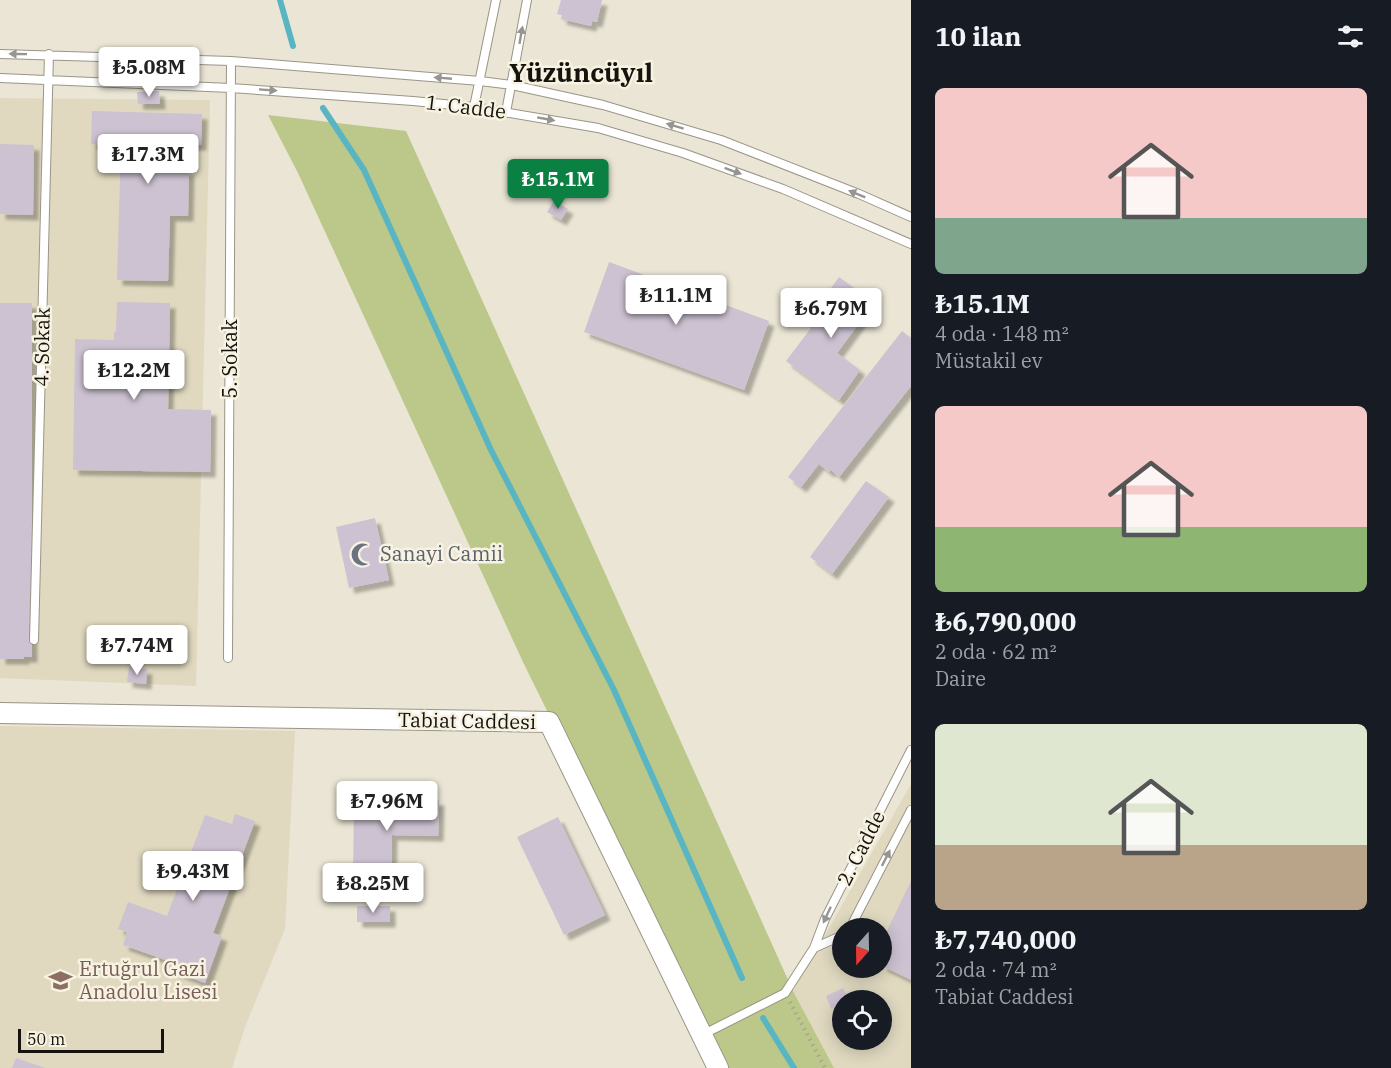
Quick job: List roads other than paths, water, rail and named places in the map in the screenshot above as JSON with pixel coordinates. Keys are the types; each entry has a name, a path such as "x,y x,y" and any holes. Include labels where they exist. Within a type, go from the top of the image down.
{"street":[{"name":"Tabiat Caddesi","path":"0,713 549,722 718,1068"}],"lane":[{"path":"474,107 496,0"},
{"path":"506,112 527,0"},
{"name":"1. Cadde","path":"0,54 231,61 480,81 512,86 603,105 721,140 911,217"},
{"name":"4. Sokak","path":"34,640 50,54"},
{"name":"5. Sokak","path":"228,658 231,61"},
{"name":"1. Cadde","path":"0,78 231,88 413,100 474,107 598,128 682,153 783,189 911,244"},
{"name":"2. Cadde","path":"702,1035 785,993 814,948 825,919 911,750"},
{"name":"2. Cadde","path":"855,918 911,810"},
{"path":"814,948 832,940"}],"waterway":[{"path":"280,0 293,46"},
{"path":"323,108 364,170 491,450 614,690 742,978"},
{"path":"763,1018 794,1068"}],"place":[{"name":"Sanayi Camii","path":"362,554"},
{"name":"Ertuğrul Gazi Anadolu Lisesi","path":"61,980"}],"district":[{"name":"Yüzüncüyıl","path":"581,73"}]}
